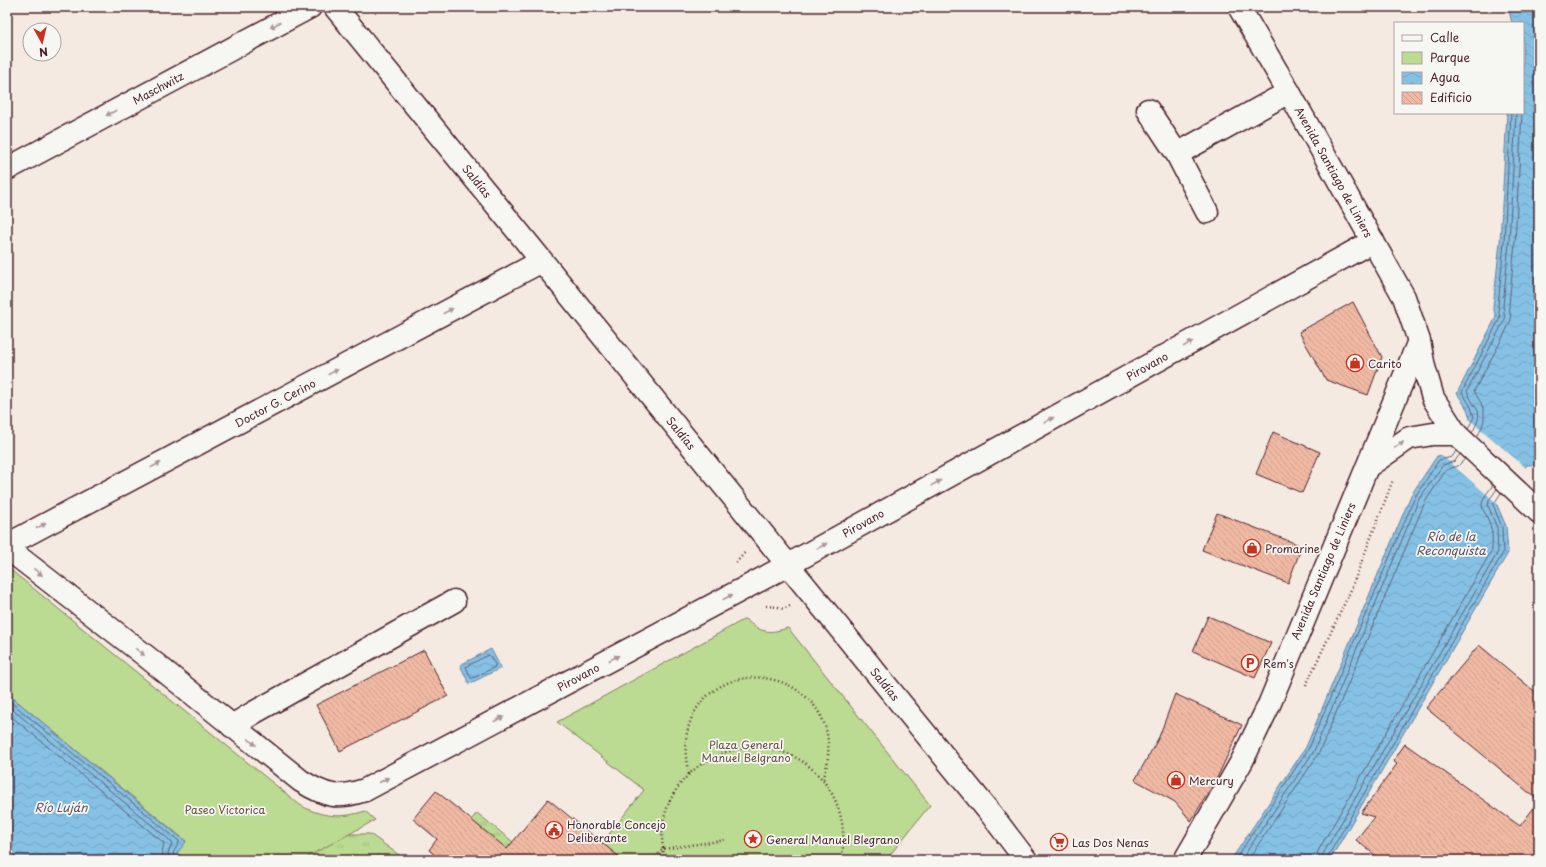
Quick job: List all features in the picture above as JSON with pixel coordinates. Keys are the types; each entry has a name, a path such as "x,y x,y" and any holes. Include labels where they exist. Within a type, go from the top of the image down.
{"street":[{"name":"Maschwitz","path":"7,169 310,7"},
{"name":"Saldías","path":"335,7 986,808 1026,860"},
{"name":"Avenida Santiago de Liniers","path":"1239,7 1289,92 1404,296 1419,341 1427,379 1433,398 1456,434 1533,506"},
{"path":"1177,154 1289,92"},
{"path":"1148,110 1177,154 1207,212"},
{"name":"Pirovano","path":"232,726 301,782 316,790 330,795 349,795 365,790 788,565 1373,241"},
{"name":"Doctor G. Cerino","path":"7,544 542,261"},
{"name":"Avenida Santiago de Liniers","path":"1185,860 1242,761 1268,705 1419,341"},
{"path":"1367,467 1409,438 1433,434 1456,434"},
{"path":"7,548 142,653 232,726 454,601"}],"path":[{"path":"689,774 685,743 692,718 696,710 710,694 718,688 737,680 757,677 775,679 794,687 810,700 820,714 826,729 829,745 828,762 823,781"},
{"path":"665,860 663,849 663,829 668,805 680,784 689,774 704,762 722,753 742,748 759,748 774,750 792,756 808,766 823,781 833,796 841,814 843,839 840,860"},
{"path":"653,860 663,849 726,840"}],"green space":[{"name":"Paseo Victorica","path":"7,567 300,805 316,812 331,816 356,814 365,811 375,820 309,856 306,860 185,860 177,853 186,841 7,693"},
{"name":"Plaza General Manuel Belgrano","path":"745,619 760,630 775,631 788,628 930,805 886,860 605,860 602,843 644,790 557,722"},
{"path":"477,813 513,842 507,849 471,820"},
{"path":"350,834 370,834 406,860 273,860 338,836"}],"water":[{"name":"Río de la Reconquista","path":"1508,7 1539,7 1539,461 1536,465 1527,465 1497,505 1506,526 1508,553 1330,860 1231,860 1306,747 1411,495 1437,456 1450,454 1470,418 1467,409 1457,393 1496,317 1493,307 1500,242 1507,114 1524,114 1524,22 1512,22"},
{"path":"491,649 501,668 469,684 460,665"},
{"name":"Río Luján","path":"7,693 186,842 177,853 185,860 7,860"}],"pier":[{"path":"1469,419 1527,469 1499,505 1440,454 1449,452"}],"building":[{"path":"1353,302 1382,357 1368,395 1326,380 1299,332"},
{"path":"1273,432 1320,452 1302,493 1256,474"},
{"name":"Promarine","path":"1217,513 1302,546 1288,583 1202,550"},
{"path":"1208,616 1271,643 1255,678 1193,651"},
{"path":"1479,645 1539,695 1539,801 1426,708"},
{"path":"424,650 448,696 340,751 316,705"},
{"path":"1175,694 1242,725 1216,780 1191,821 1175,802 1135,780 1159,737"},
{"path":"1405,744 1520,826 1539,801 1539,860 1381,860 1356,840 1374,817 1361,813 1397,764 1393,761"},
{"name":"Honorable Concejo Deliberante","path":"436,791 507,849 548,799 623,860 441,860 429,850 437,839 413,819"}],"place":[{"name":"Carito","path":"1355,363"},
{"name":"Promarine","path":"1252,548"},
{"name":"Rem's","path":"1250,663"},
{"name":"Mercury","path":"1176,780"},
{"name":"Honorable Concejo Deliberante","path":"554,830"},
{"name":"General Manuel Blegrano","path":"753,839"},
{"name":"Las Dos Nenas","path":"1059,842"}]}
